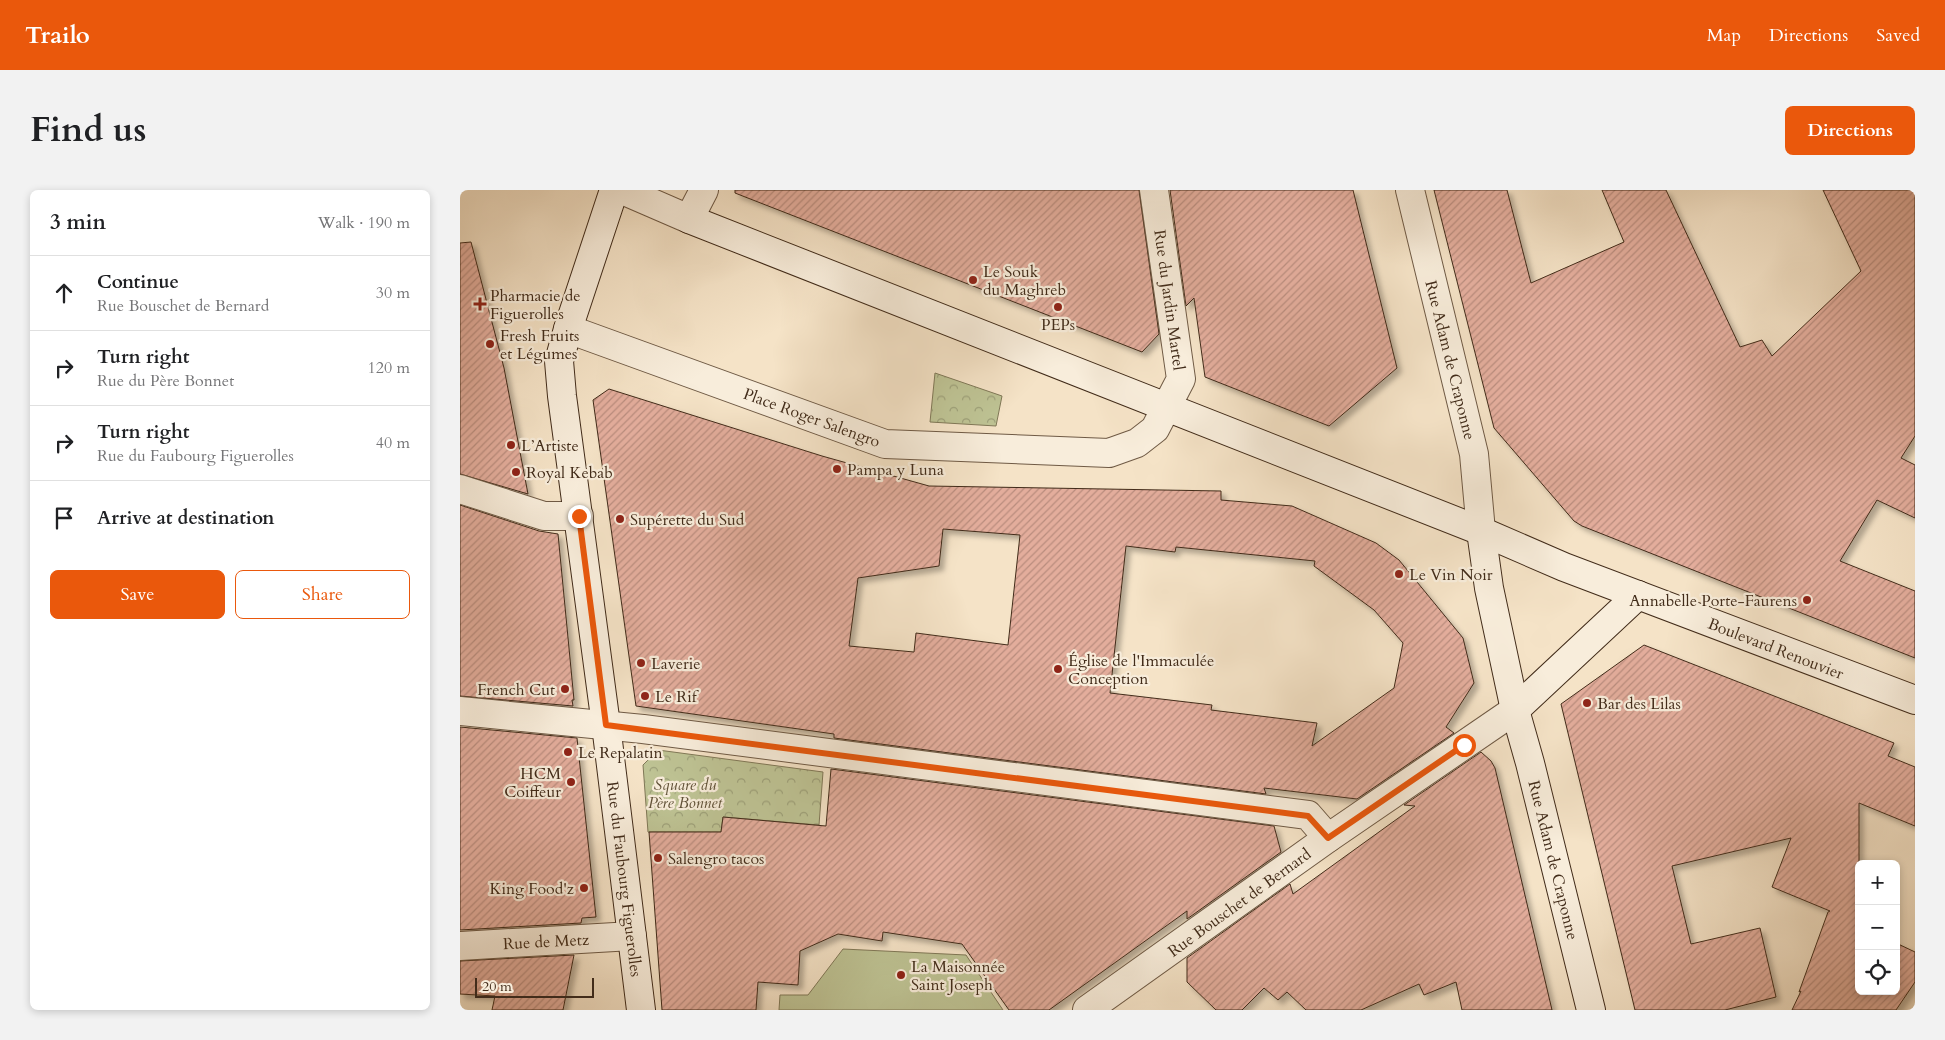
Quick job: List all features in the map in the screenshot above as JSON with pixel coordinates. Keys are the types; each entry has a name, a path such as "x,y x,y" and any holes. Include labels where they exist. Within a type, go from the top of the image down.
{"street":[{"name":"Rue du Faubourg Figuerolles","path":"614,190 559,361 641,1010"},
{"path":"622,190 689,219 1168,407"},
{"path":"689,219 704,190"},
{"name":"Rue du Jardin Martel","path":"1154,190 1181,379 1168,407"},
{"name":"Rue Adam de Craponne","path":"1410,190 1474,454 1481,531 1489,588 1515,710 1530,763 1591,1010"},
{"name":"Place Roger Salengro","path":"568,329 885,444 1110,453 1137,443 1155,429 1168,407"},
{"name":"Boulevard Renouvier","path":"1168,407 1481,531 1548,561 1915,700"},
{"path":"460,489 544,516 579,516"},
{"name":"Rue Bouschet de Bernard","path":"1087,1010 1328,838 1515,710 1638,595"},
{"path":"460,711 606,725 1308,816 1328,838"},
{"name":"Rue de Metz","path":"460,946 632,936"}],"green space":[{"path":"935,373 1002,396 996,426 930,422"},
{"name":"Square du Père Bonnet","path":"658,750 823,772 819,825 723,817 721,832 648,832 643,765"},
{"name":"La Maisonnée Saint Joseph","path":"843,949 966,955 1003,1010 779,1010 780,995 808,995"}],"building":[{"path":"735,190 1139,190 1159,334 1142,352 735,193"},
{"path":"1170,190 1353,190 1397,368 1329,426 1205,377 1194,298 1186,306"},
{"path":"1434,190 1507,190 1531,283 1624,242 1602,190 1666,190 1740,347 1762,340 1772,356 1861,271 1823,190 1915,190 1915,436 1901,458 1915,465 1915,518 1877,500 1840,561 1915,591 1915,658 1582,526 1574,521 1494,428"},
{"path":"471,242 504,368 528,494 460,474 460,243"},
{"path":"609,389 822,456 929,486 1221,491 1221,500 1292,506 1376,543 1399,560 1463,638 1474,683 1446,727 1454,733 1357,799 1264,788 1266,794 834,738 834,734 636,706 593,400","holes":["943,529 1020,535 1008,645 916,633 914,652 849,646 858,578 939,566","1126,546 1175,552 1176,547 1315,561 1314,566 1374,610 1403,643 1394,688 1312,746 1317,723 1211,710 1212,705 1110,693"]},
{"path":"460,505 539,531 558,534 574,700 572,700 573,706 460,696"},
{"path":"1644,645 1894,743 1888,756 1915,767 1915,826 1859,803 1859,860 1855,860 1855,995 1900,995 1900,945 1915,952 1915,982 1896,1010 1792,1010 1801,991 1799,992 1828,912 1830,911 1772,887 1791,838 1672,866 1691,944 1760,928 1776,997 1725,1010 1635,1010 1561,704"},
{"path":"460,727 577,738 596,917 582,918 581,923 460,930"},
{"path":"1481,752 1491,761 1495,768 1552,1010 1462,1010 1456,982 1424,995 1419,984 1361,1010 1306,1010 1287,992 1278,1000 1264,988 1242,1010 1216,1010 1187,982 1187,958 1290,884 1293,894 1415,806 1404,805"},
{"path":"831,769 1274,826 1281,852 1187,919 1187,911 1049,1010 1009,1010 962,944 883,932 882,941 838,934 800,951 798,985 758,982 756,1010 662,1010 649,832 721,832 723,817 826,826"},
{"path":"574,955 563,1010 492,1010 495,996 460,994 460,961"}],"place":[{"name":"Le Souk du Maghreb","path":"973,280"},
{"name":"Pharmacie de Figuerolles","path":"480,304"},
{"name":"PEPs","path":"1058,307"},
{"name":"Fresh Fruits et Légumes","path":"490,344"},
{"name":"L’Artiste","path":"511,445"},
{"name":"Pampa y Luna","path":"837,469"},
{"name":"Royal Kebab","path":"516,472"},
{"name":"Supérette du Sud","path":"620,519"},
{"name":"Le Vin Noir","path":"1399,574"},
{"name":"Annabelle Porte-Faurens","path":"1807,600"},
{"name":"Laverie","path":"641,663"},
{"name":"Église de l'Immaculée Conception","path":"1058,669"},
{"name":"French Cut","path":"565,689"},
{"name":"Le Rif","path":"645,696"},
{"name":"Bar des Lilas","path":"1587,703"},
{"name":"Le Repalatin","path":"568,752"},
{"name":"HCM Coiffeur","path":"571,782"},
{"name":"Salengro tacos","path":"658,858"},
{"name":"King Food'z","path":"584,888"},
{"name":"La Maisonnée Saint Joseph","path":"901,975"}],"route":[{"path":"579,516 606,725 1308,816 1328,838 1464,745"}]}
